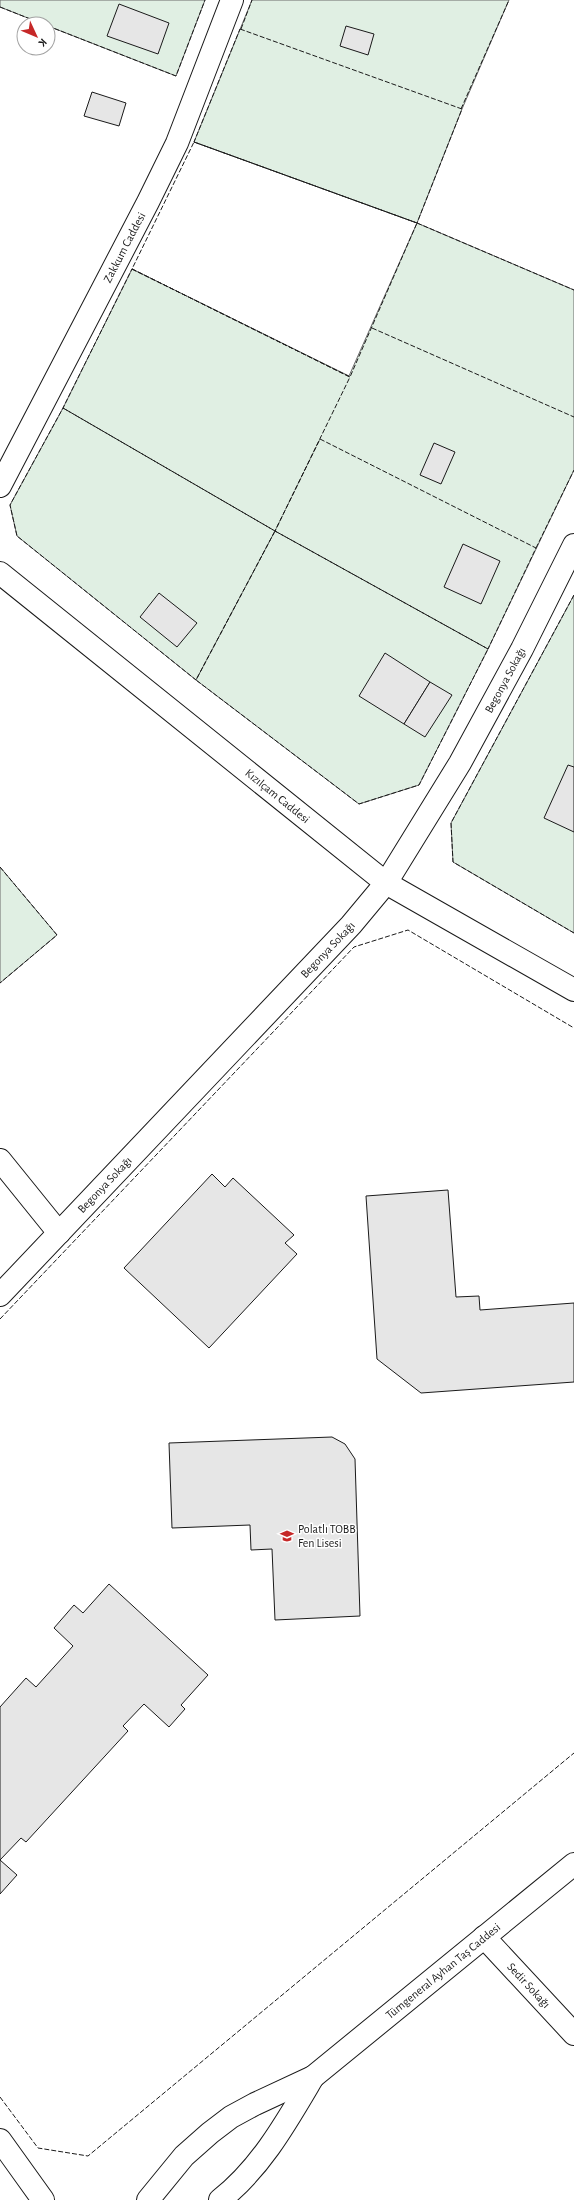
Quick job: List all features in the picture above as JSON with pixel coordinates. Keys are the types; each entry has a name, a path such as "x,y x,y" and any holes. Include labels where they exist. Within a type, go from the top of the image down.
{"street":[{"name":"Zakkum Caddesi","path":"0,486 152,196 177,143 232,0"},
{"name":"Begonya Sokağı","path":"0,1295 351,925 386,884 460,763 522,648 574,545"},
{"name":"Kızılçam Caddesi","path":"0,573 386,884 574,990"},
{"path":"0,1160 59,1233"},
{"name":"Tümgeneral Ayhan Taş Caddesi","path":"148,2200 184,2156 231,2117 313,2077 574,1864"},
{"name":"Sedir Sokağı","path":"484,1937 574,2034"},
{"name":"Tümgeneral Ayhan Taş Caddesi","path":"220,2200 246,2176 280,2132 313,2077"},
{"path":"0,2140 43,2200"}],"green space":[{"path":"0,0 205,0 176,76 56,29 56,16 23,16 0,7"},
{"path":"252,0 509,0 462,109 417,223 194,142"},
{"path":"417,223 574,290 574,470 488,649 419,785 359,804 196,680 17,536 10,505 63,408 132,269 349,376"},
{"path":"574,595 574,933 453,862 451,823"},
{"path":"0,867 57,935 0,983"}],"building":[{"path":"119,4 169,23 158,54 107,36"},
{"path":"346,26 374,34 368,55 340,46"},
{"path":"92,92 126,103 119,126 84,116"},
{"path":"434,443 455,452 441,484 420,475"},
{"path":"463,544 500,561 481,604 444,587"},
{"path":"159,593 197,623 177,647 140,617"},
{"path":"385,653 430,682 404,724 359,696"},
{"path":"430,682 452,695 425,737 404,724"},
{"path":"568,765 574,767 574,832 544,818"},
{"path":"212,1174 225,1187 233,1178 294,1235 285,1243 297,1254 209,1348 124,1268"},
{"path":"448,1190 456,1297 479,1296 480,1310 574,1303 574,1382 421,1393 377,1359 366,1196"},
{"path":"332,1437 345,1444 355,1459 360,1616 275,1620 272,1549 251,1550 250,1525 172,1528 169,1443"},
{"path":"109,1584 208,1675 181,1705 185,1709 169,1727 144,1704 123,1726 128,1731 26,1842 21,1838 0,1860 0,1707 26,1678 36,1687 73,1646 54,1628 74,1605 83,1613"},
{"path":"0,1860 17,1875 0,1894"}],"fence":[{"path":"56,29 176,76 205,0"},
{"path":"241,29 252,0"},
{"path":"461,109 509,0"},
{"path":"0,7 23,16"},
{"path":"240,29 462,109 417,223 194,142 240,29"},
{"path":"194,142 417,223 350,377 132,269 194,142"},
{"path":"417,223 574,290"},
{"path":"132,269 350,377 275,531 63,408 132,269"},
{"path":"372,328 574,417"},
{"path":"63,408 275,531 196,680 17,536 10,505 63,408"},
{"path":"320,439 536,548 488,649 275,531 320,439"},
{"path":"536,548 574,470"},
{"path":"275,531 488,649 419,785 359,804 196,680 275,531"},
{"path":"574,595 451,823 453,862 574,933"},
{"path":"0,867 57,935 0,983"},
{"path":"0,1319 354,947 408,930 574,1028"},
{"path":"0,2097 38,2148 88,2156 574,1753"}],"place":[{"name":"Polatlı TOBB Fen Lisesi","path":"287,1536"}]}
